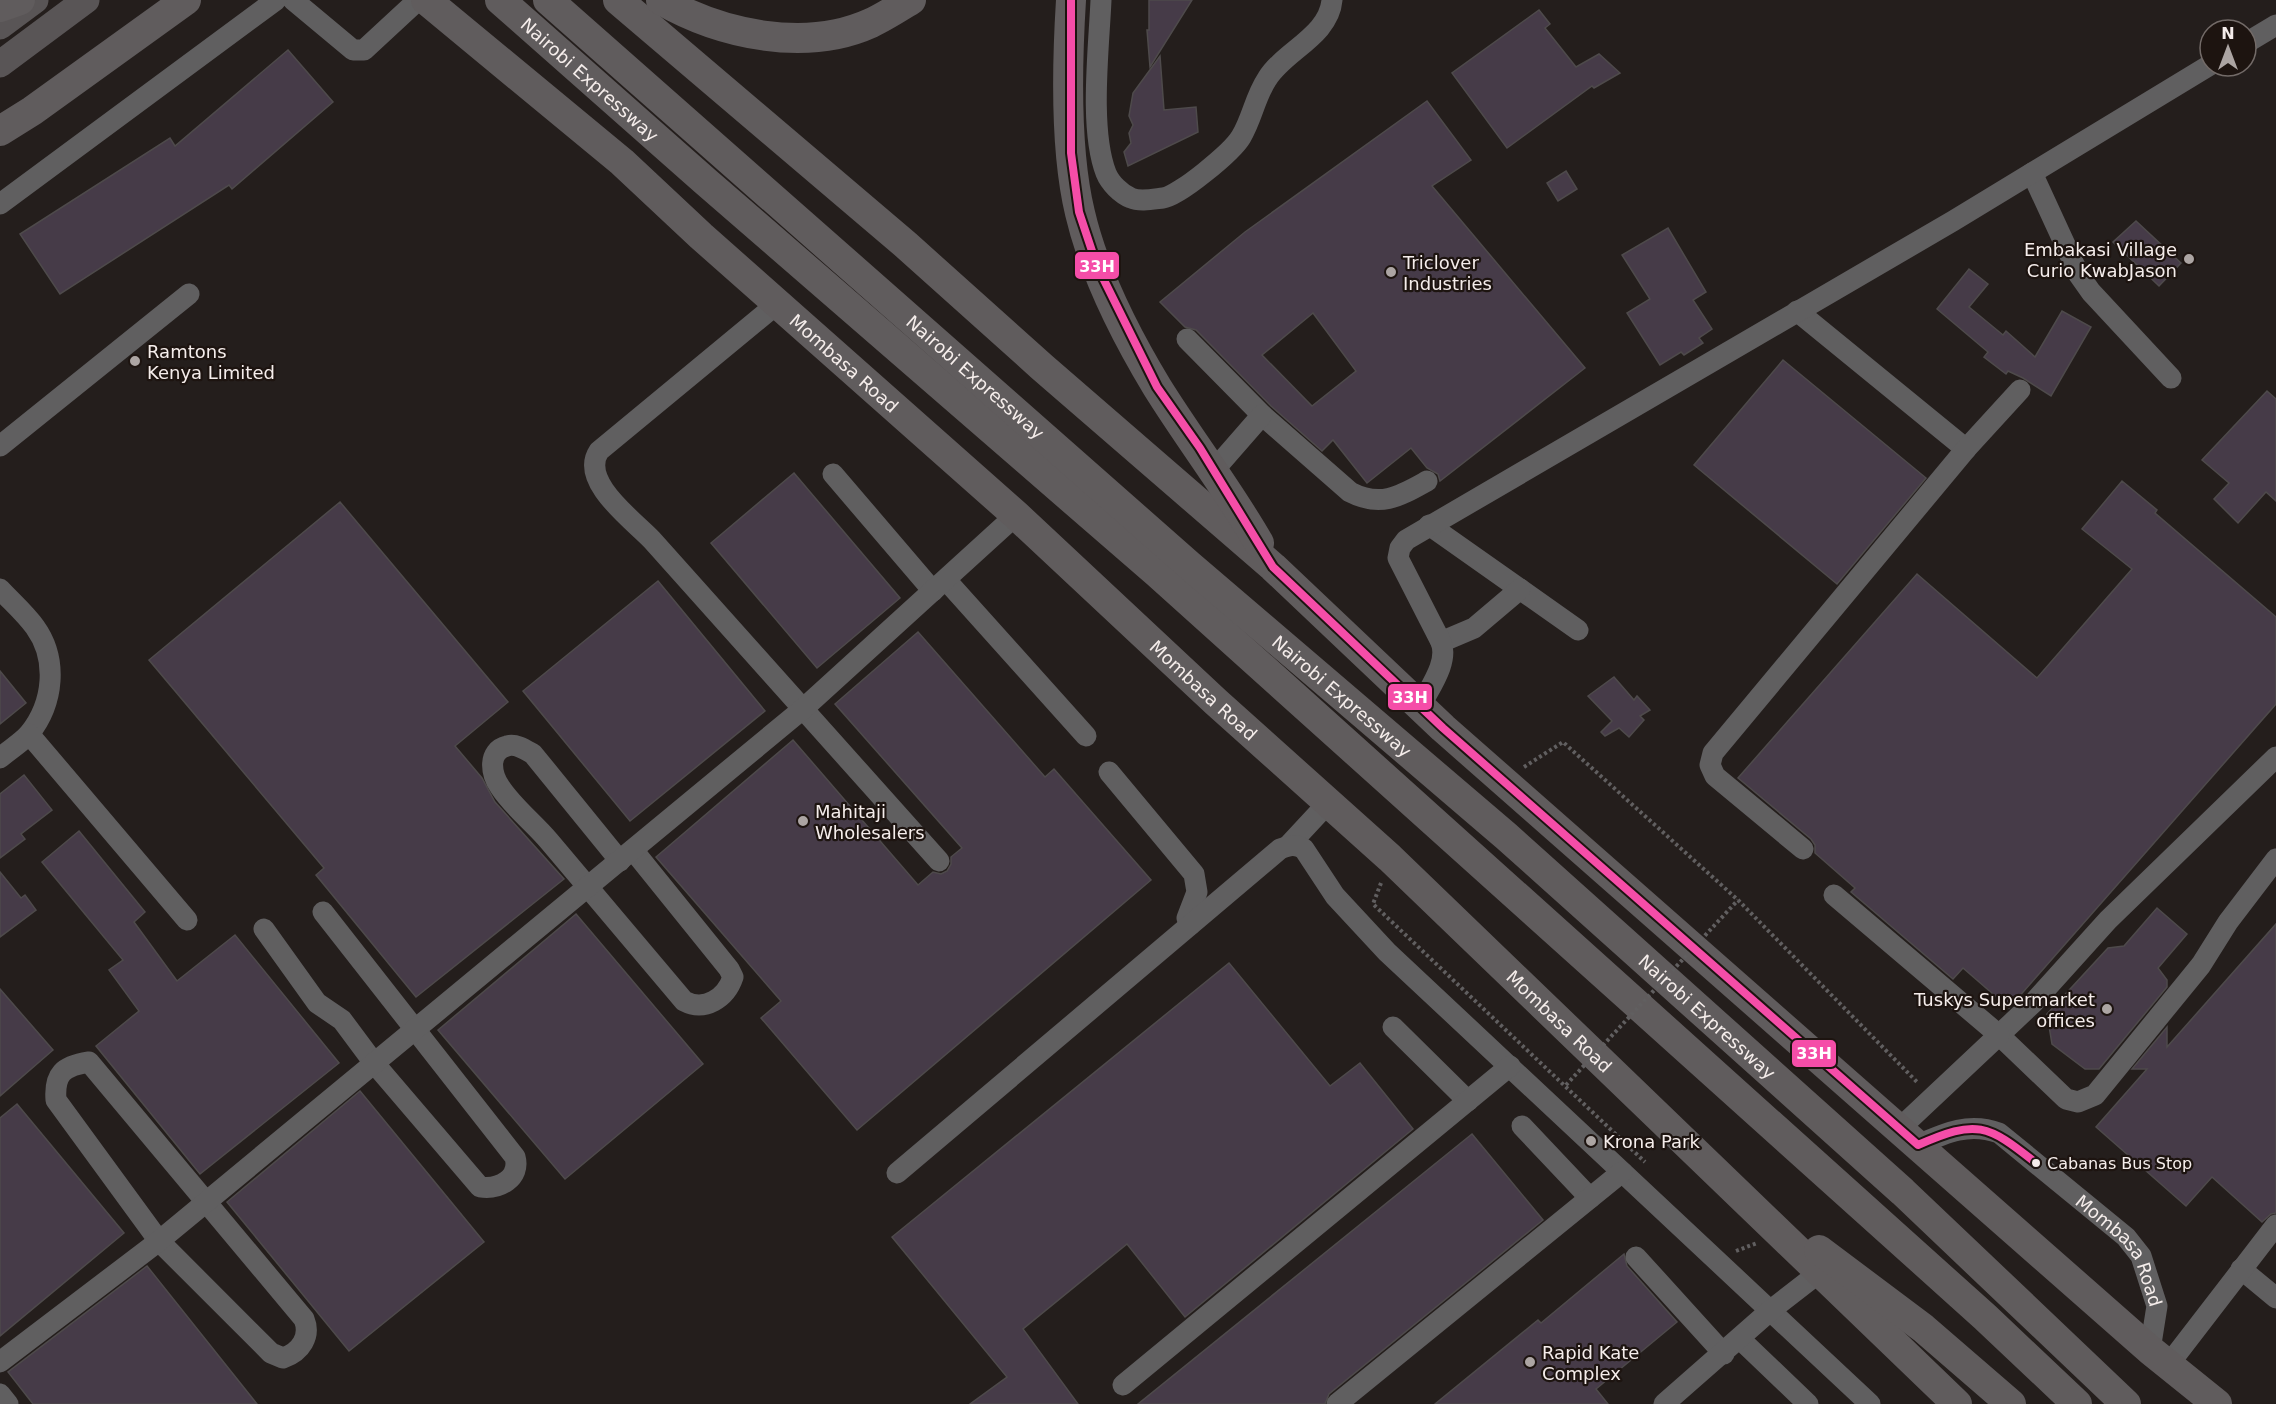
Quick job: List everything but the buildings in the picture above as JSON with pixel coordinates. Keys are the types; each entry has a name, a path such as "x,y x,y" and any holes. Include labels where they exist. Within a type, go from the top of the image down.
{"highway":[{"path":"0,7 20,0"},
{"path":"0,131 186,0"},
{"name":"Mombasa Road","path":"426,0 621,162 777,304 1017,516 1216,702 1390,858 1957,1404"},
{"name":"Nairobi Expressway","path":"500,0 1157,573 1985,1317 2077,1404"},
{"name":"Nairobi Expressway","path":"548,0 1189,565 1506,836 1903,1192 2126,1404"},
{"name":"Mombasa Road","path":"618,0 906,245 1034,360 1273,567 1420,707 1503,781 2160,1357 2217,1404"},
{"path":"661,0 706,22 756,34 789,37 820,37 869,24 911,0"},
{"path":"1071,0 1071,153 1079,212 1096,266 1157,387 1214,470 1273,567"},
{"path":"1721,1176 1923,1328 2011,1404"}],"main road":[{"path":"0,26 35,0"},
{"path":"0,64 86,0"}],"lane":[{"path":"0,204 276,0"},
{"path":"293,0 353,50 364,50 418,0"},
{"path":"1101,0 1098,86 1102,160 1107,176 1115,186 1132,199 1150,200 1168,197 1219,162 1241,138 1268,77 1327,20 1332,0"},
{"path":"2258,36 2276,25"},
{"path":"1420,707 1442,663 1444,653 1441,642 1398,558 1400,548 1406,540 2032,173 2198,72"},
{"path":"2032,173 2079,274 2091,292 2171,378"},
{"path":"0,446 189,294"},
{"path":"777,304 599,451 594,458 594,471 607,494 652,540 804,708 939,861"},
{"path":"1797,311 1966,449"},
{"path":"1187,339 1262,415 1350,492 1374,501 1396,498 1427,480"},
{"path":"1803,849 1715,776 1710,765 1713,753 1966,449 2020,390"},
{"path":"1214,470 1262,415"},
{"path":"833,474 1086,735"},
{"path":"0,1362 159,1241 804,708 1017,516"},
{"path":"1429,525 1578,630"},
{"path":"0,589 35,627 49,656 51,680 46,703 28,735 0,758"},
{"path":"1441,642 1474,628 1520,589"},
{"path":"28,735 187,920"},
{"path":"508,746 518,747 533,754 626,856 729,969 733,977 727,990 707,1005 699,1007 684,1002 588,887 500,788 492,772 491,762 498,751 508,746"},
{"path":"1908,1137 1931,1096 2034,1002 2108,920 2276,757"},
{"path":"1109,772 1194,874 1197,892 1186,918 1190,925"},
{"path":"897,1173 1280,849 1289,845 1328,803"},
{"path":"1289,845 1304,849 1335,896 1387,952 1870,1404"},
{"path":"1834,895 1999,1035 2066,1099 2078,1102 2094,1095 2201,965 2228,922 2276,859"},
{"path":"264,929 317,1003 342,1020 374,1063 480,1187 497,1187 514,1176 518,1166 515,1157 323,912"},
{"path":"1393,1026 1468,1101"},
{"path":"88,1062 205,1202 304,1319 308,1333 306,1340 290,1356 283,1358 271,1353 159,1241 56,1100 55,1085 61,1072 75,1064 88,1062"},
{"path":"1123,1385 1510,1066"},
{"path":"1522,1126 1590,1198"},
{"name":"Mombasa Road","path":"1908,1137 1951,1130 1986,1128 1999,1133 2126,1237 2141,1256 2157,1306 2160,1357"},
{"path":"1337,1404 1622,1172"},
{"path":"2160,1357 2241,1269 2276,1226"},
{"path":"1636,1257 1724,1354"},
{"path":"2241,1269 2276,1298"},
{"path":"1665,1404 1771,1310 1820,1272"},
{"path":"1740,1339 1808,1404"},
{"path":"0,1394 8,1404"}],"path":[{"path":"1503,781 1563,742 1738,900 1931,1096"},
{"path":"1390,858 1373,904 1651,1168"},
{"path":"1566,1085 1738,900"},
{"path":"1728,1243 1737,1252 1779,1233"}],"transit line":[{"name":"33H","path":"1071,0 1071,153 1079,212 1097,266 1157,387 1200,448 1273,567 1443,728 1918,1145 1954,1131 1981,1130 1993,1133 2005,1140 2036,1163"}],"place":[{"name":"Embakasi Village Curio KwabJason","path":"2189,259"},
{"name":"Triclover Industries","path":"1391,272"},
{"name":"Ramtons Kenya Limited","path":"135,361"},
{"name":"Mahitaji Wholesalers","path":"803,821"},
{"name":"Tuskys Supermarket offices","path":"2107,1009"},
{"name":"Krona Park","path":"1591,1141"},
{"name":"Cabanas Bus Stop","path":"2036,1163"},
{"name":"Rapid Kate Complex","path":"1530,1362"}]}
